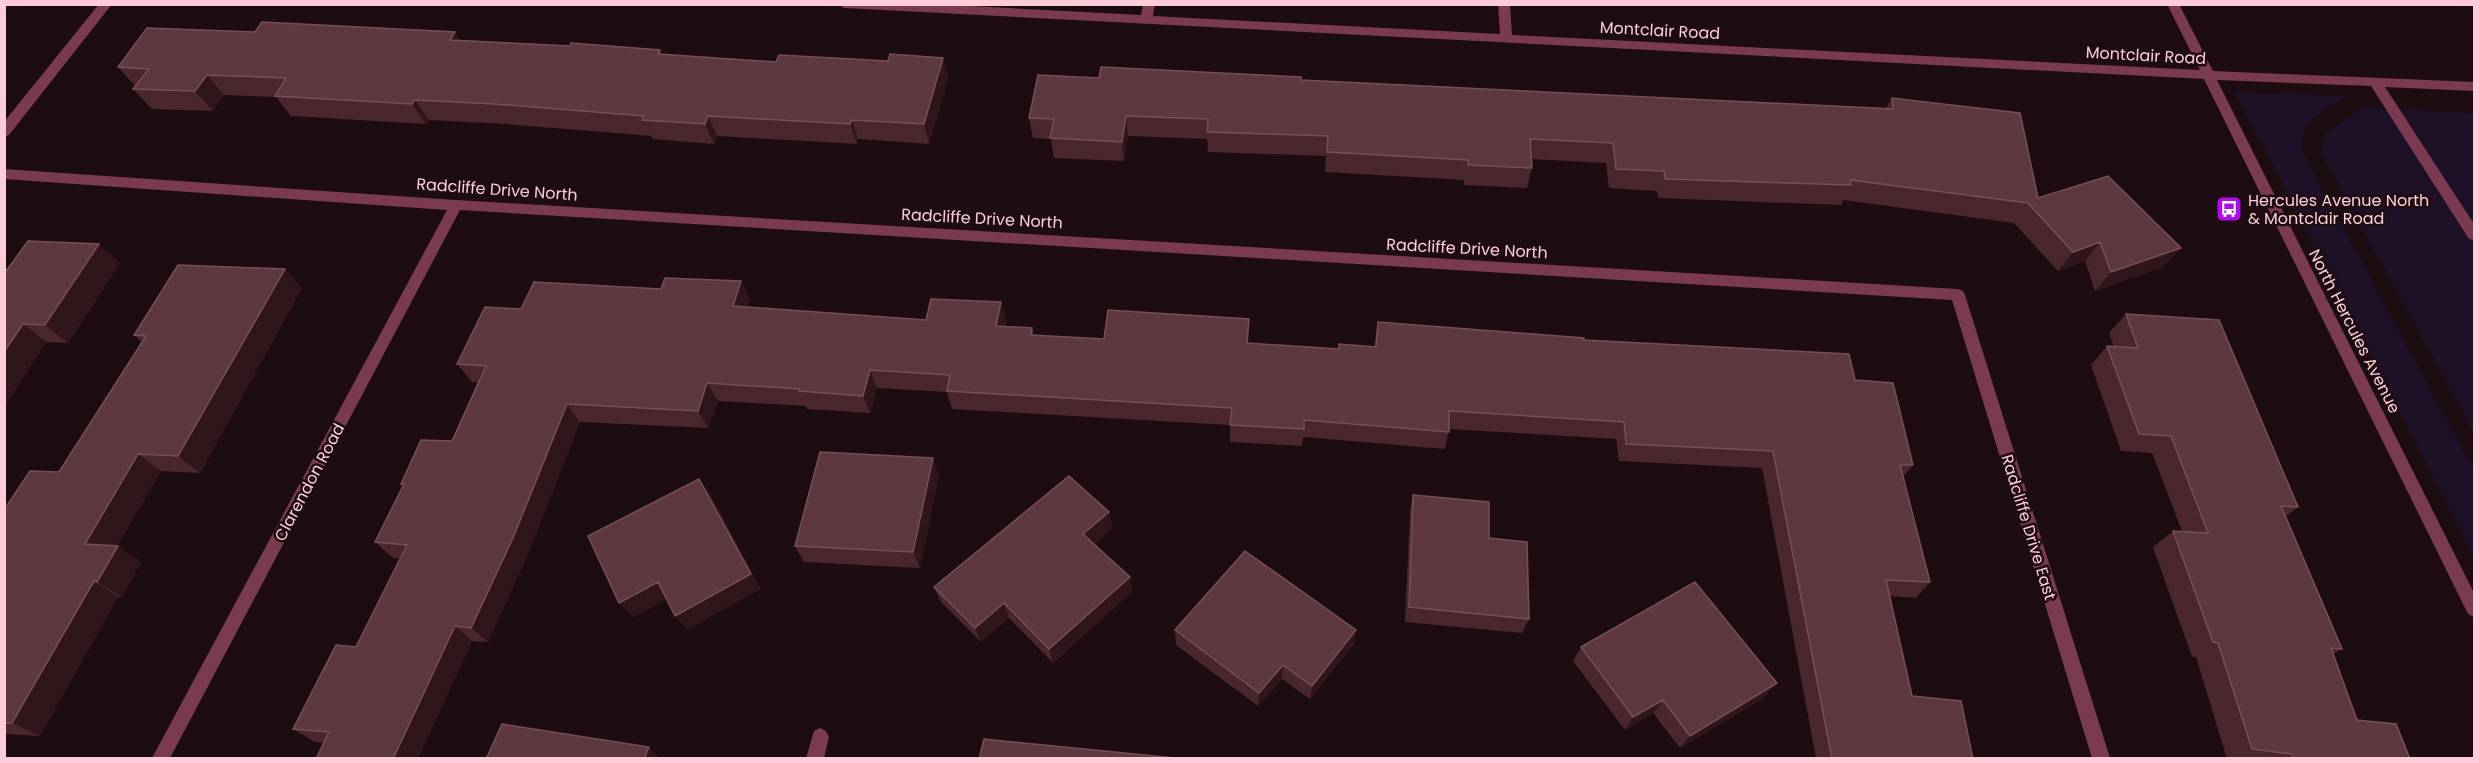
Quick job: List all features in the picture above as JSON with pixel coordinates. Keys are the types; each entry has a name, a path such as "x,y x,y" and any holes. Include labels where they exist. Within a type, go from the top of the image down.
{"street":[{"path":"4,132 106,4"},
{"name":"Montclair Road","path":"844,4 2206,75 2475,86"},
{"path":"1146,20 1149,4"},
{"path":"1504,4 1506,38"},
{"name":"North Hercules Avenue","path":"2173,4 2206,75 2475,609"},
{"path":"2375,82 2475,235"},
{"name":"Radcliffe Drive North","path":"4,174 456,205 1958,296"},
{"name":"Clarendon Road","path":"161,759 456,205"},
{"name":"Radcliffe Drive East","path":"1958,296 2101,759"},
{"path":"815,759 820,737"}],"shaded area":[{"path":"2235,92 2347,96 2322,111 2309,124 2304,132 2302,151 2474,471 2474,557"},
{"path":"2363,108 2474,113 2474,433 2321,152 2327,131"}],"building":[{"path":"262,22 455,32 450,40 570,46 571,43 660,50 658,54 776,62 779,55 888,61 890,54 943,58 924,124 852,120 850,124 708,116 705,124 642,120 644,116 494,104 415,100 412,104 275,96 286,78 207,75 195,91 133,89 149,69 118,67 147,28 255,32"},
{"path":"1101,67 1301,77 1301,80 1893,109 1892,98 2020,113 2038,198 2108,176 2181,248 2111,272 2100,242 2073,252 2028,203 1850,180 1851,185 1665,179 1664,171 1616,169 1613,143 1530,139 1532,168 1468,165 1468,160 1327,152 1328,136 1207,132 1208,119 1126,116 1122,142 1050,138 1054,119 1029,118 1038,75 1099,78"},
{"path":"28,241 99,244 45,325 23,324 4,352 4,274"},
{"path":"178,265 285,269 178,456 138,454 85,544 118,546 97,582 94,581 12,723 4,723 4,510 30,471 59,472 146,336 134,335"},
{"path":"665,278 741,281 733,306 926,320 931,299 1001,302 996,326 1032,328 1031,335 1104,339 1108,310 1249,319 1247,343 1339,349 1339,344 1376,347 1378,322 1584,338 1584,340 1849,354 1855,380 1893,383 1913,465 1900,465 1930,582 1886,580 1912,696 1961,701 1973,759 1832,759 1773,451 1626,444 1624,422 1449,411 1449,432 1304,420 1304,429 1230,425 1232,408 947,391 950,375 870,370 863,396 707,383 698,411 567,404 513,538 471,628 455,626 393,759 316,759 329,732 293,729 336,645 356,647 407,545 375,542 404,484 401,484 421,440 452,441 486,366 457,364 485,307 521,309 534,282 661,289"},
{"path":"2126,314 2219,320 2298,507 2281,506 2342,649 2331,648 2357,720 2396,724 2410,759 2294,759 2292,754 2252,749 2218,643 2213,642 2173,531 2208,533 2171,436 2139,434 2107,346 2138,348"},
{"path":"820,452 933,458 913,552 795,546"},
{"path":"1069,476 1109,512 1083,534 1130,577 1049,649 1004,603 975,628 934,587"},
{"path":"699,479 751,574 675,616 658,582 619,603 588,536"},
{"path":"1413,495 1489,502 1489,538 1527,542 1529,619 1409,607"},
{"path":"1245,551 1356,630 1312,686 1283,665 1259,693 1175,630"},
{"path":"1695,582 1777,683 1690,736 1663,700 1633,717 1581,647"},
{"path":"502,724 649,747 644,759 486,759"},
{"path":"984,739 1185,759 979,759"}],"place":[{"name":"Hercules Avenue North & Montclair Road","path":"2229,209"}]}
